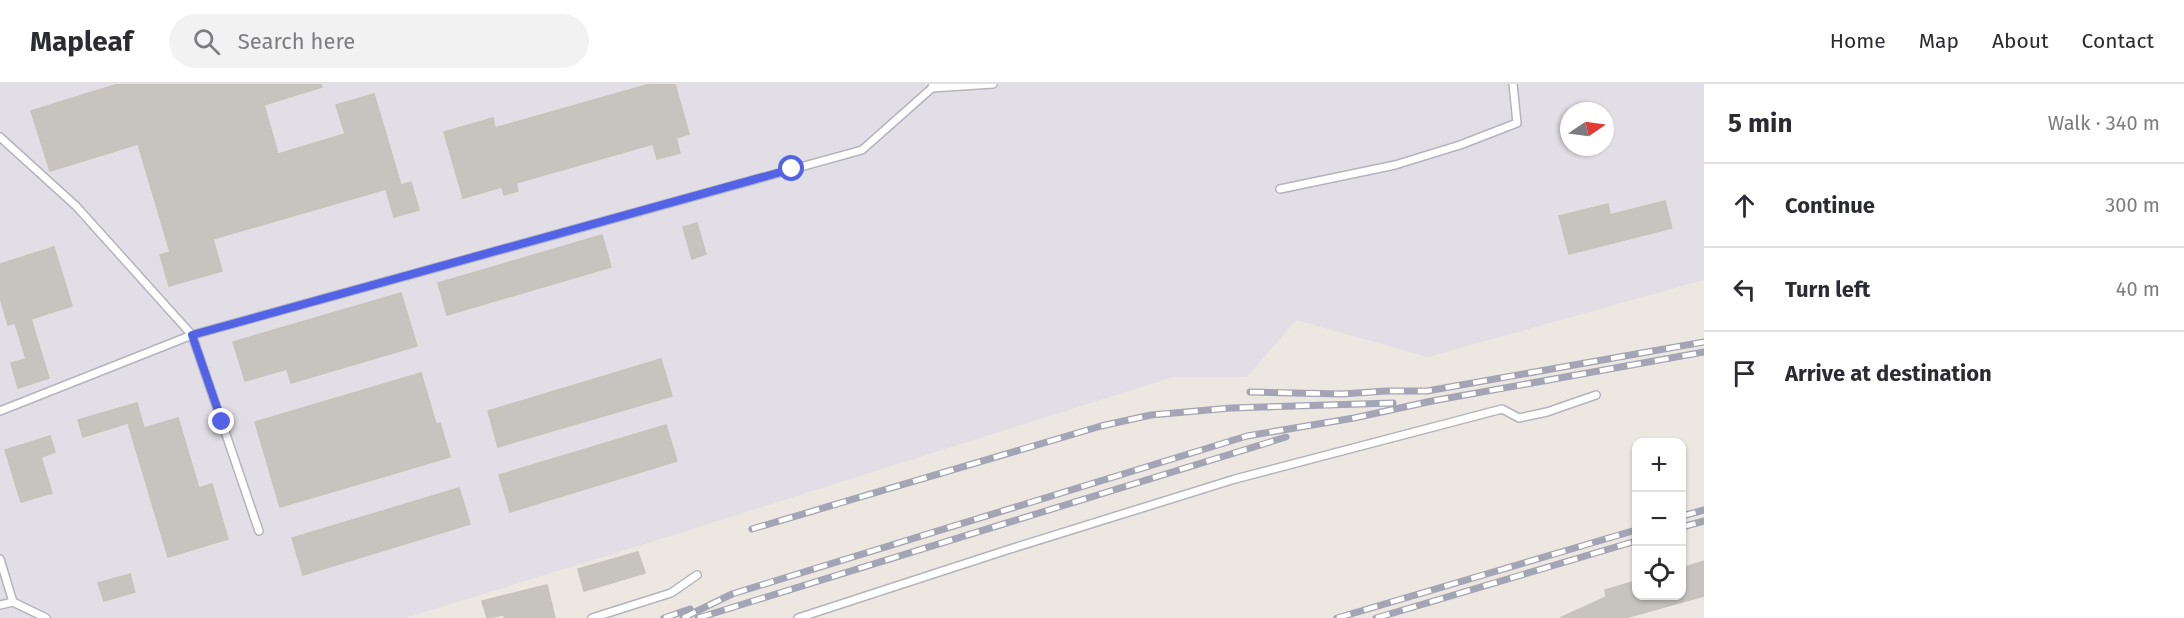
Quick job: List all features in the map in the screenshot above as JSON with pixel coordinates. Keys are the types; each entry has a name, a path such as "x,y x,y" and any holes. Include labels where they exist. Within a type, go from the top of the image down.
{"lane":[{"path":"0,411 192,335 862,150 933,86 993,84"},
{"path":"1280,189 1395,165 1460,145 1517,123 1513,84"},
{"path":"0,137 76,206 192,335 259,531"},
{"path":"798,618 1235,479 1502,409 1519,418 1547,412 1596,395"},
{"path":"0,559 13,602"},
{"path":"592,618 671,593 697,575"},
{"path":"0,605 13,602 46,618"}],"shaded area":[{"path":"0,84 1704,84 1704,280 1428,357 1296,320 1247,377 1173,377 405,618 0,618"}],"building":[{"path":"118,84 321,84 322,87 264,105 278,154 345,134 336,105 374,94 401,185 411,182 419,210 394,217 386,189 213,239 222,271 169,286 160,255 170,252 138,144 50,171 31,111"},
{"path":"650,84 675,84 689,134 676,138 680,153 657,159 653,144 516,183 518,191 504,195 502,187 463,198 444,132 493,118 495,128"},
{"path":"1665,201 1672,228 1569,254 1559,216 1608,204 1610,215"},
{"path":"697,223 706,254 692,259 683,227"},
{"path":"602,235 611,267 447,315 438,283"},
{"path":"54,247 72,306 31,319 49,378 18,388 11,363 26,359 15,323 8,325 0,297 0,264"},
{"path":"401,293 417,346 291,383 287,369 245,381 233,342"},
{"path":"661,359 672,396 498,447 488,411"},
{"path":"421,373 436,424 440,423 450,457 280,507 255,422"},
{"path":"137,403 144,428 178,418 199,488 212,484 228,539 168,557 128,423 83,437 78,420"},
{"path":"666,425 677,461 510,512 499,475"},
{"path":"50,436 55,452 41,457 52,493 21,502 5,450"},
{"path":"459,488 470,524 303,575 292,538"},
{"path":"638,552 645,573 584,591 578,569"},
{"path":"1704,561 1704,596 1625,618 1560,618 1606,597 1605,590 1632,582 1632,600 1686,600 1686,567"},
{"path":"130,574 135,592 104,601 98,583"},
{"path":"547,585 555,618 504,618 504,615 487,618 482,601"}],"railway":[{"path":"1250,392 1342,394 1427,391 1704,342"},
{"path":"683,618 732,594 1247,436 1704,352"},
{"path":"752,529 1101,426 1151,415 1231,408 1393,403"},
{"path":"698,618 1286,437"},
{"path":"1686,515 1704,510"},
{"path":"1686,526 1704,521"},
{"path":"1337,618 1632,531"},
{"path":"1376,618 1632,542"},
{"path":"664,618 690,609"}],"route":[{"path":"222,422 192,335 792,169"}]}
